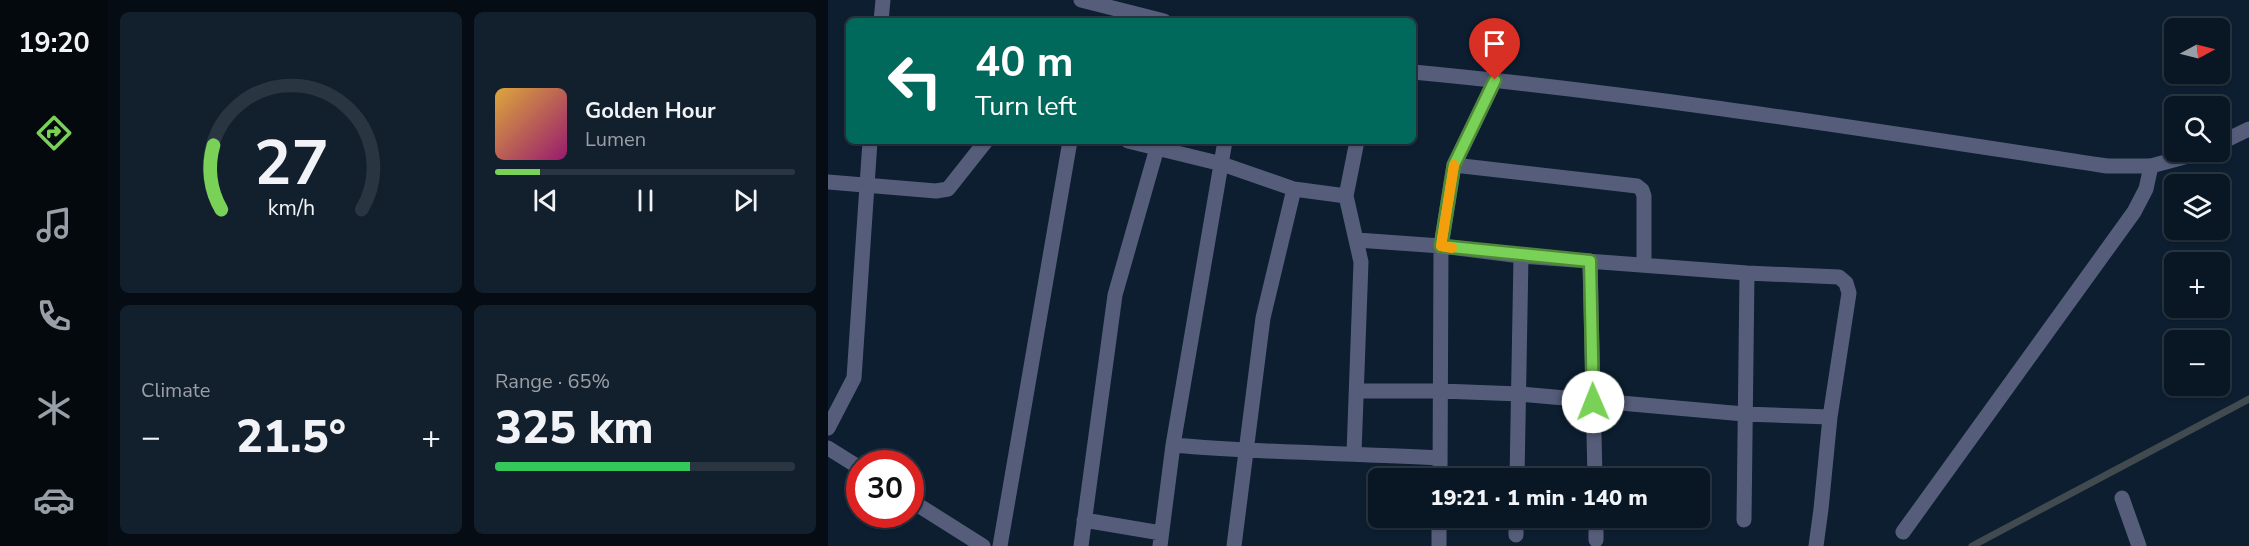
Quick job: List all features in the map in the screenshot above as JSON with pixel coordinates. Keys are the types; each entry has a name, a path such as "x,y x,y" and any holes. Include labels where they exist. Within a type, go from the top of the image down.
{"street":[{"path":"881,18 883,0"},
{"path":"1081,0 1148,18"},
{"path":"1416,72 1495,80 1844,126 2107,166 2151,166 2166,162"},
{"path":"1440,468 1441,246 1454,165 1495,80"},
{"path":"2230,138 2249,129"},
{"path":"828,428 854,378 870,144"},
{"path":"828,182 936,191 948,189 984,144"},
{"path":"1000,546 1069,144"},
{"path":"1140,144 1222,164 1294,189 1346,196"},
{"path":"1084,520 1160,540 1173,446 1225,144"},
{"path":"1354,453 1361,262 1346,196 1356,144"},
{"path":"1081,546 1115,295 1157,148"},
{"path":"1454,165 1637,186 1642,190 1644,196 1644,265"},
{"path":"1903,532 2134,212 2143,197 2151,166"},
{"path":"1234,546 1263,318 1294,189"},
{"path":"1357,240 1441,246 1521,256 1747,273 1839,277 1846,284 1849,293 1830,417 1816,546"},
{"path":"1517,468 1521,256"},
{"path":"1590,261 1595,468"},
{"path":"1744,520 1747,273"},
{"path":"1358,391 1520,394 1744,414 1830,417"},
{"path":"1173,446 1246,452 1354,453 1440,458"},
{"path":"828,448 846,459"},
{"path":"2122,498 2139,546"},
{"path":"924,509 983,546"},
{"path":"1439,528 1439,546"},
{"path":"1516,528 1516,535"},
{"path":"1596,528 1596,540"}],"waterway":[{"path":"1972,546 2249,399"}],"slow traffic":[{"path":"1452,248 1441,246 1454,165"}],"route":[{"path":"1495,80 1454,165 1441,246 1521,256 1590,261 1593,402"}]}
